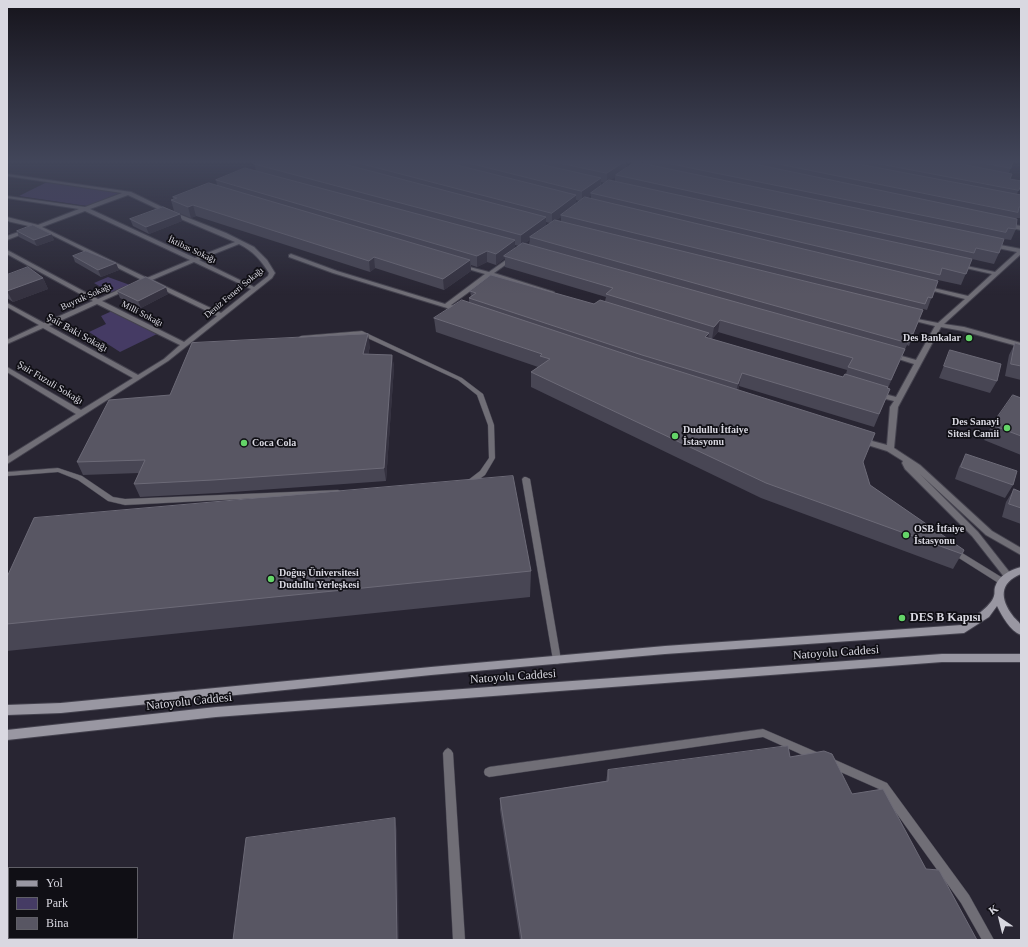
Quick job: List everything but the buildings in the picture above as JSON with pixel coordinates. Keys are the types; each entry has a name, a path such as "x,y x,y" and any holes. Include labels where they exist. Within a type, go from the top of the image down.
{"main road":[{"path":"1021,570 1006,579 1000,585 999,597 1004,611 1021,631"},
{"name":"Natoyolu Caddesi","path":"7,710 61,708 431,671 665,650 964,629 986,614 999,597"},
{"name":"Natoyolu Caddesi","path":"7,735 224,711 942,658 1021,658"}],"street":[{"name":"İktibas Sokağı","path":"68,206 86,209 255,289"},
{"path":"7,238 94,206"},
{"name":"Deniz Feneri Sokağı","path":"7,461 166,360 270,277 272,273 265,261 252,248 224,234 156,206"},
{"path":"7,219 37,226 221,316"},
{"path":"998,223 1021,228"},
{"name":"Buyruk Sokağı","path":"7,342 97,301 239,242"},
{"path":"982,243 1021,251"},
{"path":"890,450 894,407 939,325 1021,251"},
{"name":"Milli Sokağı","path":"7,252 97,301 185,345"},
{"path":"447,305 518,254"},
{"path":"291,256 335,272 447,305 469,313"},
{"path":"453,262 559,295"},
{"path":"952,264 997,274"},
{"path":"922,287 969,298"},
{"name":"Şair Baki Sokağı","path":"7,305 138,378"},
{"path":"900,315 939,325 1021,350"},
{"path":"939,325 964,329 1021,345"},
{"path":"887,354 918,363"},
{"name":"Şair Fuzuli Sokağı","path":"7,369 82,414"},
{"path":"868,391 898,400"},
{"path":"853,438 890,450 917,467 989,533 1019,549"},
{"path":"7,450 15,456"},
{"path":"904,459 908,467 975,534 1006,579"}],"lane":[{"path":"293,339 362,333 460,379 480,394 491,425 492,458 483,473 468,483 460,483"},
{"path":"185,345 200,345"},
{"path":"7,474 58,470 80,478 111,499 125,502 346,491"},
{"path":"526,479 557,660"},
{"path":"950,548 1006,579"},
{"path":"488,772 764,733 883,786 965,898 988,940"},
{"path":"448,753 459,940"}],"green space":[{"path":"108,277 130,285 111,293 94,283"},
{"path":"112,311 157,334 120,352 89,332 106,324 101,316"}],"place":[{"name":"Des Bankalar","path":"969,338"},
{"name":"Des Sanayi Sitesi Camii","path":"1007,428"},
{"name":"Dudullu İtfaiye İstasyonu","path":"675,436"},
{"name":"Coca Cola","path":"244,443"},
{"name":"OSB İtfaiye İstasyonu","path":"906,535"},
{"name":"Doğuş Üniversitesi Dudullu Yerleşkesi","path":"271,579"},
{"name":"DES B Kapısı","path":"902,618"}]}
